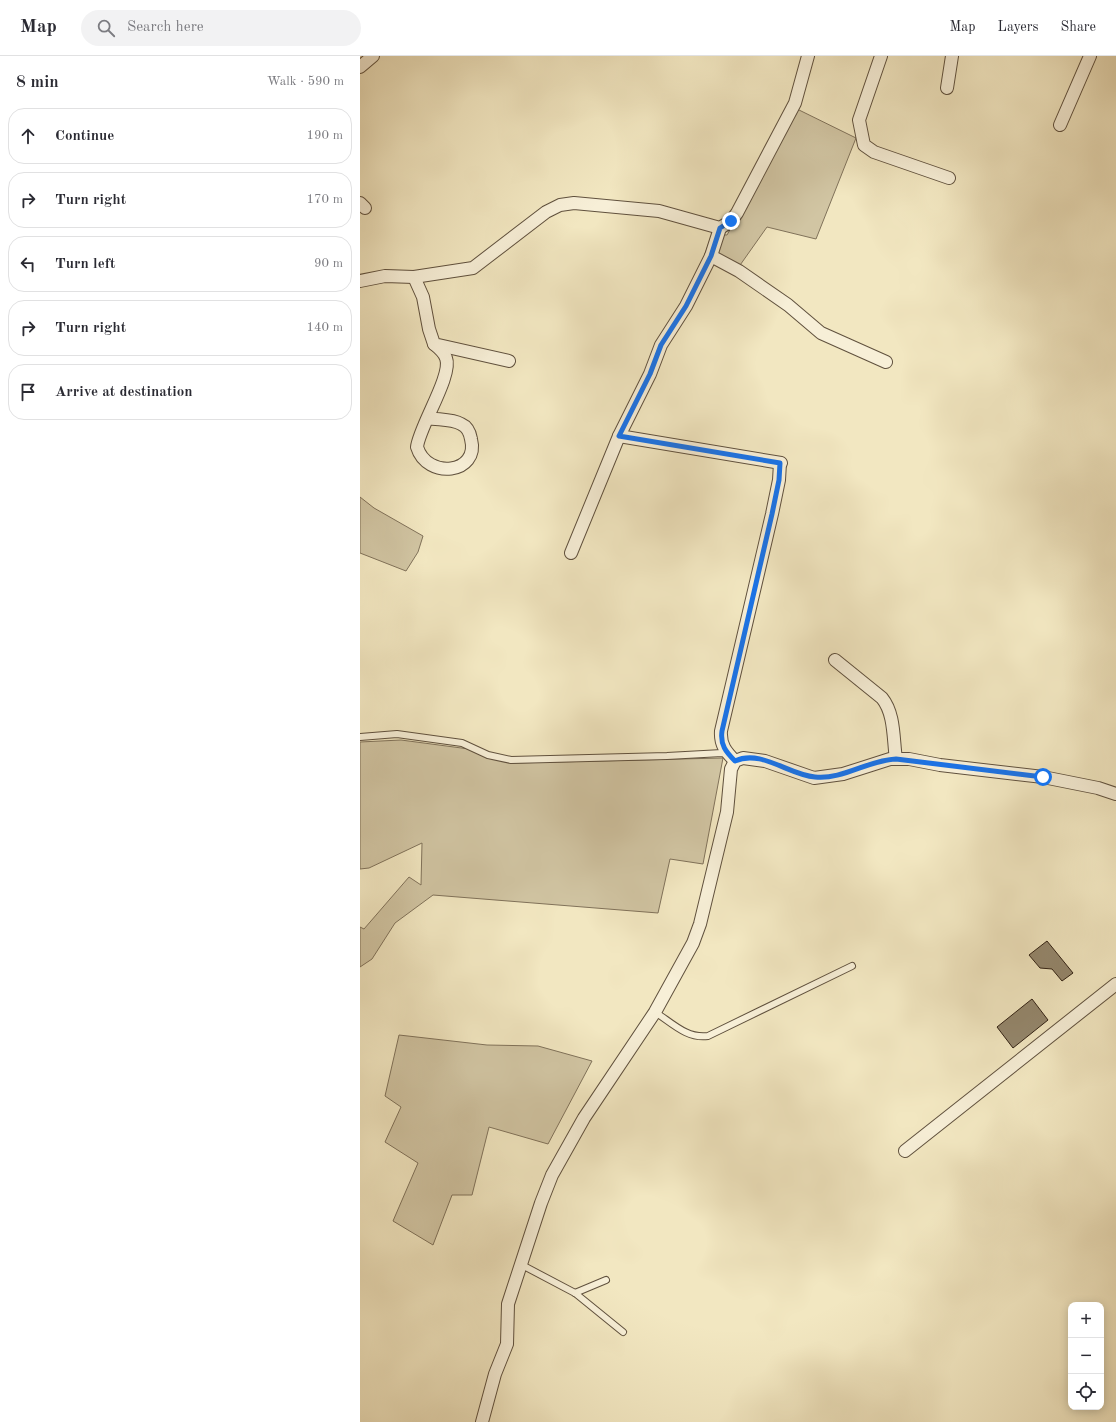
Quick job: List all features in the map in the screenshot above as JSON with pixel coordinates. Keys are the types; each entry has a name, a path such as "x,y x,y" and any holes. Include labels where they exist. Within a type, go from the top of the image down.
{"street":[{"path":"360,67 373,56"},
{"path":"571,554 619,436 650,374 661,345 686,306 711,256 720,228 731,221 737,214 795,103 808,56"},
{"path":"880,56 859,120 864,145 874,152 949,178"},
{"path":"947,88 952,56"},
{"path":"1060,125 1090,56"},
{"path":"360,281 385,276 414,277 474,268 546,212 560,206 574,203 659,211 720,228"},
{"path":"711,256 751,280 788,306 821,333 886,362"},
{"path":"414,277 423,297 429,329 434,344 446,357 447,368 418,440 418,452 432,466 449,470 461,466 468,458 472,448 470,433 466,427 449,421 428,418"},
{"path":"434,344 509,360"},
{"path":"482,1422 495,1374 507,1344 508,1304 541,1203 559,1162 584,1118 655,1012 690,949 700,924 727,812 732,769 732,758 721,741 722,731 779,480 780,463 619,436"},
{"path":"835,660 882,698 887,704 890,714 896,759"},
{"path":"732,758 765,761 814,778 843,774 881,761 896,759 1043,777 1098,788 1116,794"},
{"path":"905,1151 1116,984"}],"lane":[{"path":"360,737 397,734 462,743 488,755 511,760 722,753 732,758"},
{"path":"655,1012 688,1034 699,1037 708,1036 852,966"},
{"path":"520,1264 575,1293 623,1332"},
{"path":"575,1293 606,1280"}],"shaded area":[{"path":"797,109 856,138 816,239 767,227 738,268 705,254 712,234 727,235"},
{"path":"360,497 374,508 423,536 418,552 406,571 360,553"},
{"path":"401,740 469,749 513,763 723,758 703,864 670,859 658,913 433,895 395,923 372,959 360,967 360,927 364,929 409,877 421,885 422,843 369,868 360,869 360,742"},
{"path":"399,1035 487,1045 538,1046 592,1061 548,1144 489,1127 472,1195 452,1195 433,1245 393,1221 418,1163 385,1142 401,1107 385,1096"}],"building":[{"path":"1047,941 1073,973 1062,981 1052,969 1040,968 1029,955"},
{"path":"1032,999 1048,1020 1013,1048 997,1027"}],"route":[{"path":"731,221 720,228 711,256 686,306 661,345 650,374 619,436 780,463 779,480 772,514 760,559 722,731 721,741 724,748 735,761 743,758 765,761 786,767 814,778 843,774 866,765 890,759 909,759 940,765 1043,777"}]}
